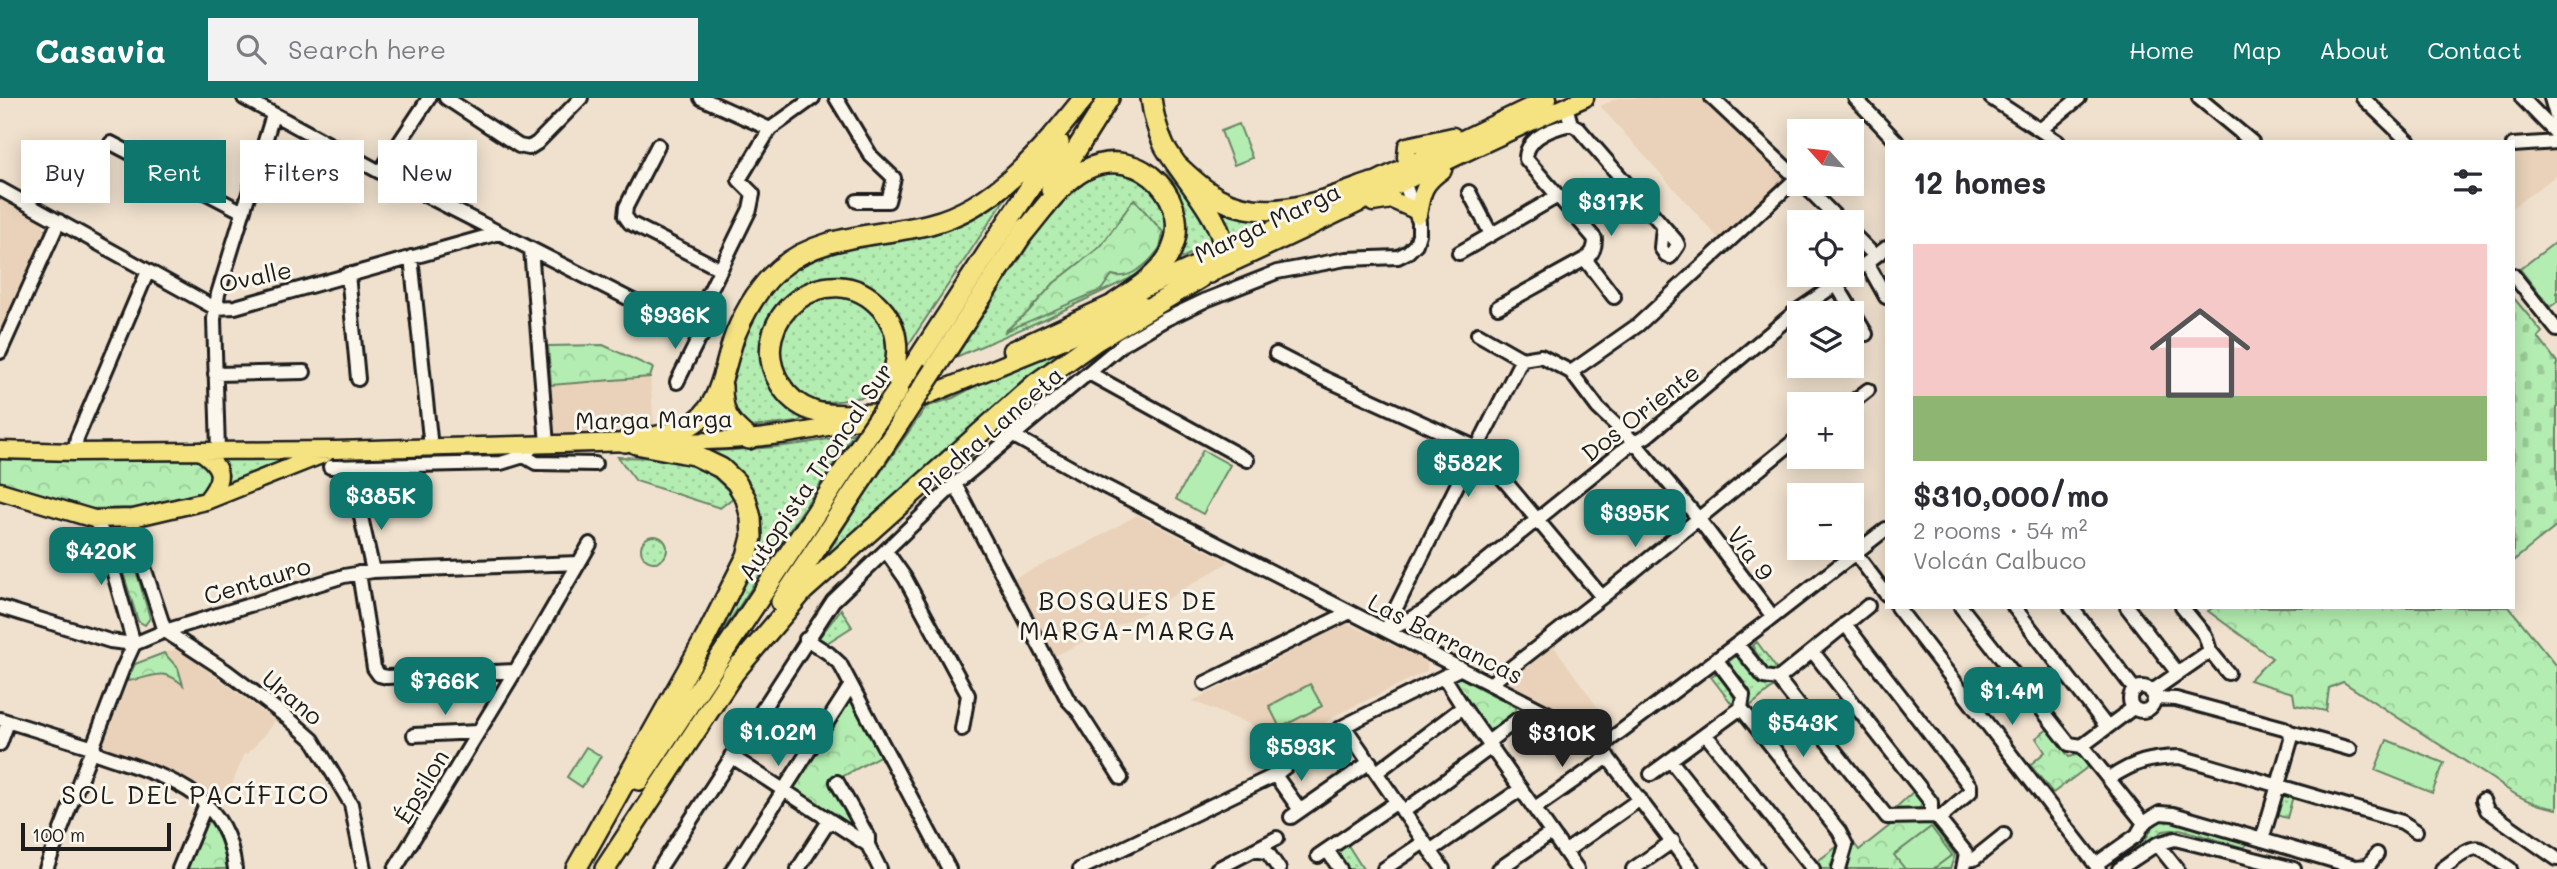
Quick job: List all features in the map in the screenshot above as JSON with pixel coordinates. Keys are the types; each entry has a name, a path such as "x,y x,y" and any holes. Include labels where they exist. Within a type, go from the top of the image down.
{"highway":[{"path":"625,442 687,427 711,406 748,307 778,269 799,255 822,245 932,224 966,209 997,191 1023,168 1087,98"},
{"name":"Autopista Troncal Sur","path":"578,869 868,434 892,392 1087,98"},
{"name":"Autopista Troncal Sur","path":"605,869 934,370 1109,98"},
{"path":"731,676 803,591 1035,384 1097,340 1205,275 1222,254 1222,240 1212,216 1175,164 1159,132 1151,98"},
{"path":"1021,236 1057,194 1084,171 1101,164 1119,163 1152,175 1173,204 1177,222 1175,240 1168,257 1152,276 1115,303"},
{"path":"1175,164 1221,200 1255,208 1280,210 1306,205 1372,183"},
{"path":"877,414 814,411 797,403 784,390 774,373 771,345 776,326 786,310 809,292 827,287 847,288 873,300 887,314 897,341 892,392"},
{"path":"723,378 722,407 732,425 749,439"},
{"path":"578,869 706,637 747,556 752,537 746,499 736,482 722,468 694,455 625,442"}],"main road":[{"name":"Marga Marga","path":"0,450 75,452 535,448 625,442 749,439 822,430 877,414 1059,342 1356,206 1408,173 1478,138 1556,105 1585,98"},
{"path":"1408,173 1405,149 1411,143 1478,138"},
{"path":"1356,206 1392,200 1418,213 1423,190 1429,180 1478,138"},
{"name":"Marga Marga","path":"965,378 1013,350 1372,183 1408,173"},
{"name":"Marga Marga","path":"0,491 94,519 133,518 206,501 335,450"},
{"path":"201,451 214,461 220,473 216,488 206,501"}],"street":[{"path":"244,98 378,171"},
{"path":"401,140 429,98"},
{"path":"446,98 519,146 529,148 581,98"},
{"path":"701,98 770,128"},
{"path":"836,98 871,156 894,178 888,201 857,201"},
{"path":"1712,98 1787,168"},
{"path":"1855,98 1895,140"},
{"path":"1991,98 2055,140"},
{"path":"2040,130 2079,98"},
{"path":"2199,98 2250,140"},
{"path":"2363,98 2407,140"},
{"path":"2522,98 2557,134"},
{"path":"2551,98 2557,118"},
{"path":"677,382 702,336 706,324 706,299 750,209 753,194 738,180 770,128 808,99"},
{"path":"1556,105 1567,125"},
{"path":"218,450 215,308 273,115"},
{"path":"1498,307 1591,256 1595,247 1595,239 1526,159 1526,149 1531,142 1567,125 1578,128 1663,227"},
{"path":"2515,145 2557,142"},
{"path":"111,144 243,212"},
{"path":"658,145 626,207 627,220 720,269"},
{"path":"1408,173 1418,213"},
{"name":"Ovalle","path":"0,189 215,308 235,307 499,233"},
{"path":"1469,192 1491,234"},
{"path":"1571,372 1638,325 1787,192"},
{"path":"1459,253 1558,196"},
{"path":"1816,196 1829,210"},
{"path":"440,203 702,336"},
{"name":"Piedra Lanceta","path":"659,869 833,601 955,484 1123,344 1164,320 1245,283 1301,267 1346,260 1387,258 1408,252 1416,244 1419,234 1418,213"},
{"path":"0,352 58,221"},
{"name":"Dos Oriente","path":"1864,265 1885,249"},
{"path":"357,499 336,466 501,463 535,448 531,250"},
{"path":"1864,250 1885,295"},
{"path":"411,257 432,448"},
{"path":"1585,259 1614,297"},
{"path":"75,452 78,438 148,271"},
{"path":"348,274 358,379"},
{"path":"2515,278 2557,330"},
{"name":"Dos Oriente","path":"1388,631 1424,611 1627,447 1647,436 1794,313 1832,287"},
{"path":"1838,287 1866,334"},
{"name":"Vía 9","path":"1478,334 1522,359 1541,356 1571,372 1598,408 1635,443 1698,518 1773,617"},
{"path":"1276,354 1477,448 1602,597"},
{"path":"1388,631 1390,620 1469,459 1522,359"},
{"path":"215,374 304,372"},
{"path":"1089,373 1247,460"},
{"path":"1864,393 1868,390"},
{"name":"Las Barrancas","path":"1012,435 1586,733 1604,752 1692,869"},
{"path":"1490,684 1787,447"},
{"name":"Marga Marga","path":"535,448 536,463 595,464"},
{"path":"361,466 357,499 374,668 379,675 387,677 516,671"},
{"path":"955,484 1068,700 1079,712 1121,778"},
{"path":"133,518 136,543 165,631"},
{"path":"46,869 134,644 102,533 94,519"},
{"path":"1864,547 1885,530"},
{"name":"Épsilon","path":"396,869 590,544"},
{"path":"886,551 905,578 968,695 962,729"},
{"path":"1535,808 1716,659 1847,560"},
{"path":"1860,560 1885,593"},
{"name":"Centauro","path":"134,644 165,631 344,576 366,572 578,563"},
{"path":"1777,679 1868,606"},
{"path":"0,607 110,641 134,644"},
{"path":"1899,609 2097,867 2137,835 2144,823 2160,813 2173,814 2355,867 2368,866 2377,854"},
{"path":"1963,609 2070,744 2082,746 2144,823"},
{"path":"2016,609 2107,727"},
{"path":"2073,609 2135,690"},
{"path":"2128,609 2175,674"},
{"path":"2184,609 2205,635 2210,651 2228,673"},
{"path":"1205,683 1350,612"},
{"path":"1737,644 1764,677 1777,679 1887,817 1936,817 1970,792 1970,786 1844,624"},
{"name":"Urano","path":"165,631 226,671 313,740 351,804 364,869"},
{"path":"806,639 840,664 949,869"},
{"path":"2133,708 2140,711 2148,709 2152,695 2175,674 2210,651"},
{"path":"1813,652 1931,802 1936,817 1966,853 1964,865"},
{"path":"1651,774 1741,708 1744,695 1716,659"},
{"path":"1080,869 1275,775 1344,726 1461,668"},
{"path":"2175,674 2171,689 2176,699"},
{"path":"1444,677 1577,869"},
{"path":"733,869 850,685"},
{"path":"2133,708 2130,698 2135,690 2142,687 2152,695 2284,728 2350,749"},
{"path":"1275,775 1295,813 1373,767 1463,707"},
{"path":"1741,708 1839,831 1846,845 1839,869"},
{"path":"2082,746 2133,708"},
{"path":"1340,869 1322,853 1400,807 1489,744 1518,719"},
{"path":"0,744 4,721 93,750 179,783 196,794 221,822 230,840 235,869"},
{"path":"1344,726 1443,869"},
{"path":"414,735 478,732"},
{"path":"2262,840 2291,740 2290,732"},
{"path":"1706,734 1813,869"},
{"path":"731,756 869,845"},
{"path":"2110,778 2130,765 2152,758 2180,757 2402,822 2416,831"},
{"path":"1671,761 1757,869"},
{"path":"837,782 868,837 880,869"},
{"path":"1384,869 1427,847 1521,789"},
{"path":"1566,851 1640,799"},
{"path":"2483,800 2487,810 2557,859"},
{"path":"179,869 206,804"},
{"path":"798,869 830,821"},
{"path":"1499,869 1551,833"},
{"path":"1964,865 2004,835"},
{"path":"1217,869 1278,838"},
{"path":"2119,869 2157,844 2175,839 2255,864 2294,869"},
{"path":"1633,869 1673,841"},
{"path":"2157,844 2177,869"},
{"path":"2442,869 2471,847 2479,848 2510,869"},
{"path":"1256,850 1268,853 1279,869"}],"shaded area":[{"path":"1618,98 1702,98 1787,179 1719,239 1600,106"},
{"path":"2557,150 2557,175 2515,206 2515,154"},
{"path":"0,199 43,223 45,229 0,331"},
{"path":"650,377 654,426 556,434 551,385"},
{"path":"1137,515 1229,562 1142,614 1048,659 1008,581 1086,544"},
{"path":"1345,622 1427,662 1427,671 1336,715 1297,743 1192,701 1261,668"},
{"path":"1553,645 1609,723 1599,731 1502,682"},
{"path":"182,651 275,721 248,754 245,753 229,791 217,801 209,791 107,750 104,744 128,681 164,673 172,675 183,684 171,658 164,653"}],"green space":[{"path":"1239,124 1252,158 1234,165 1221,131"},
{"path":"1108,171 1134,172 1167,206 1170,229 1162,250 1137,275 956,357 1055,205 1082,180"},
{"path":"1167,172 1183,178 1216,237 1212,243 1174,262 1183,237 1185,216 1180,195"},
{"path":"1018,179 903,353 902,338 838,281 767,331 805,416 798,422 751,427 731,410 729,381 740,340 771,285 795,268 829,254 931,228"},
{"path":"1134,199 1163,232 1160,247 1150,260 1132,273 1112,275 1101,290 1004,332 1027,313 1054,283 1101,246"},
{"path":"1220,205 1286,217 1231,242 1220,214"},
{"path":"2557,241 2557,302 2550,307 2520,269"},
{"path":"858,295 879,312 887,334 887,354 871,395 821,402 796,396 787,389 781,378 776,334 806,298"},
{"path":"2515,299 2542,332 2538,337 2557,362 2557,526 2515,559"},
{"path":"1096,333 823,560 926,407 953,398 996,375"},
{"path":"603,345 653,368 650,377 551,385 548,346"},
{"path":"854,433 703,661 751,570 760,542 710,454 711,451 783,446"},
{"path":"1203,450 1230,465 1203,514 1176,499"},
{"path":"307,454 226,487 229,475 219,455"},
{"path":"618,457 682,460 707,472 734,497 720,508 636,481"},
{"path":"0,458 199,461 211,465 213,476 204,492 136,508 82,509 0,484"},
{"path":"123,526 150,618 145,625 138,621 109,527"},
{"path":"654,536 663,540 667,549 663,558 654,562 645,558 641,549 645,540"},
{"path":"841,609 852,627 822,646 816,642"},
{"path":"2511,609 2557,666 2557,809 2516,795 2343,682 2329,688 2326,711 2295,705 2293,693 2249,680 2272,658 2208,611"},
{"path":"1757,642 1779,672 1768,671 1752,646"},
{"path":"164,653 178,668 183,685 162,674 127,681 135,664"},
{"path":"1737,655 1760,683 1775,686 1749,707 1748,693 1726,664"},
{"path":"1716,673 1735,695 1732,704 1711,677"},
{"path":"1459,677 1516,707 1514,717 1488,736 1451,681"},
{"path":"1310,684 1322,706 1280,728 1269,706"},
{"path":"850,694 883,754 833,782 862,834 790,788"},
{"path":"2048,729 2069,757 2079,754 2089,766 2053,793 2030,765 2045,752 2036,738"},
{"path":"2387,740 2444,763 2432,793 2375,770"},
{"path":"586,747 601,756 582,787 567,777"},
{"path":"1914,791 1922,802 1920,808 1891,812"},
{"path":"2284,794 2293,796 2287,818 2276,815"},
{"path":"2170,818 2247,841 2245,848 2180,829 2163,831 2114,865 2114,862 2147,837 2155,823"},
{"path":"212,820 226,841 232,869 184,869 203,822"},
{"path":"1929,820 1955,855 1950,869 1845,869 1851,849 1850,838 1859,850 1892,824"},
{"path":"1931,827 1952,855 1933,869 1905,869 1894,855"},
{"path":"1346,842 1363,869 1340,869 1328,851"},
{"path":"1838,846 1830,869 1816,869 1812,865"}],"district":[{"name":"BOSQUES DE MARGA-MARGA","path":"1128,615"},
{"name":"SOL DEL PACÍFICO","path":"196,794"}]}
